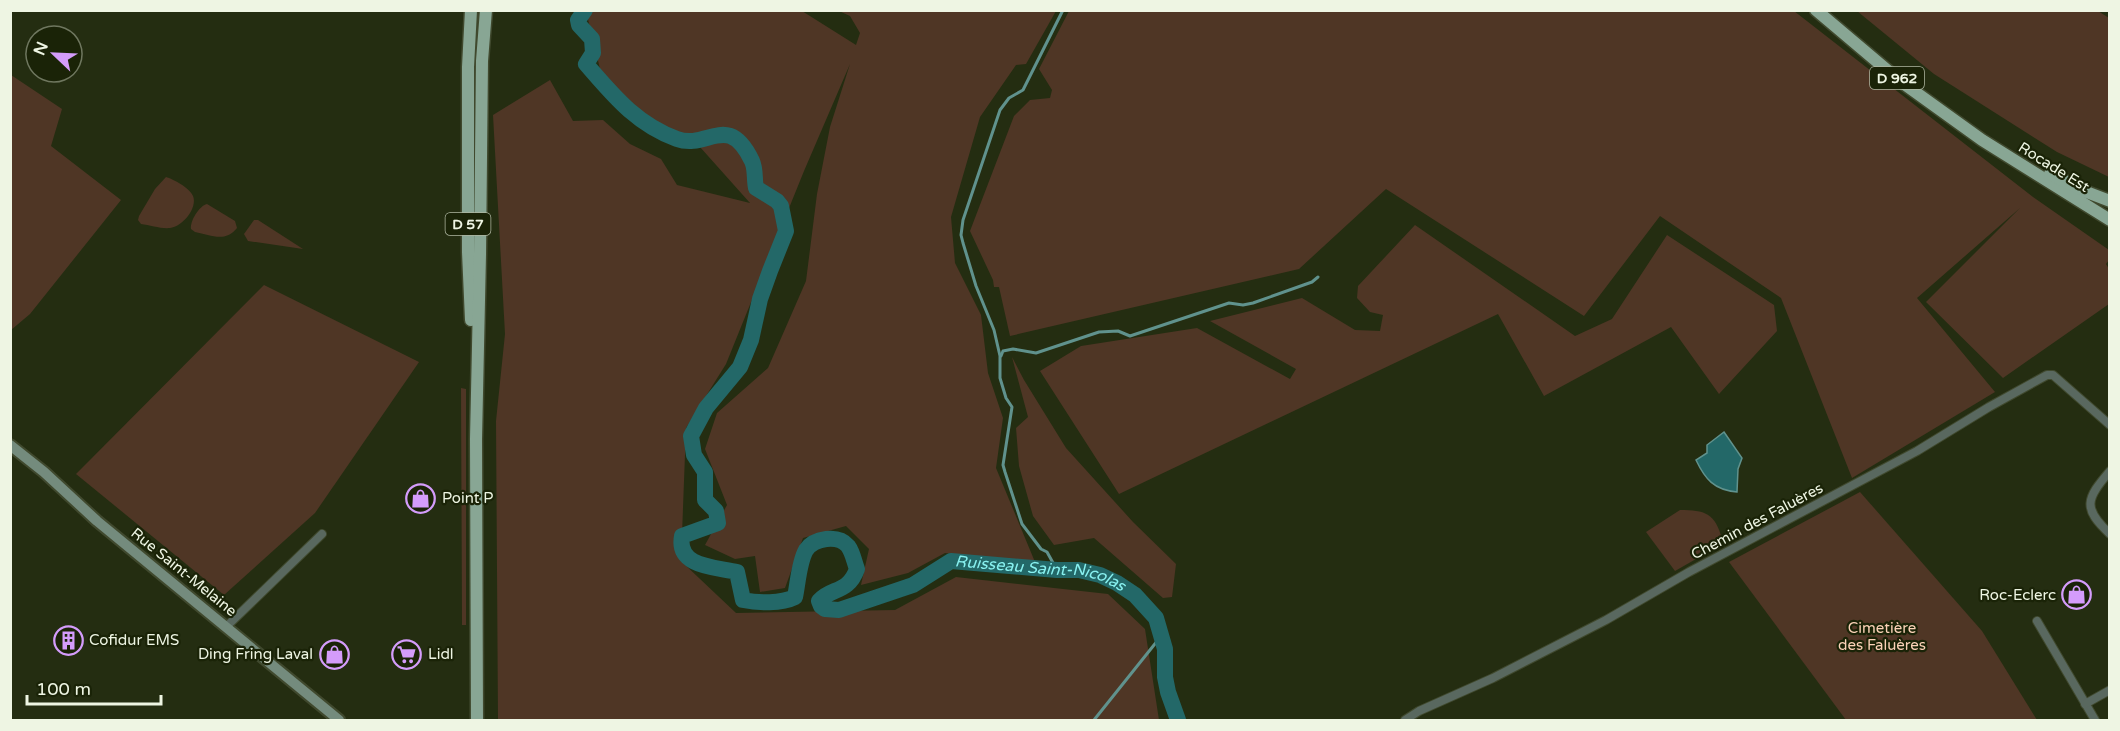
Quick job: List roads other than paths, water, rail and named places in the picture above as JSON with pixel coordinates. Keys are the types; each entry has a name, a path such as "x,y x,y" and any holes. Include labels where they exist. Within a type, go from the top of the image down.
{"main road":[{"name":"D 57","path":"471,10 468,67 468,252 476,438"},
{"name":"D 57","path":"477,720 476,438 482,61 486,10"},
{"name":"Rocade Est","path":"1816,10 1900,81 1982,140 2109,220"},
{"name":"Rocade Est","path":"1982,140 2109,201"},
{"name":"Rue Saint-Melaine","path":"10,445 44,471 97,520 339,720"}],"street":[{"name":"Chemin des Faluères","path":"1405,720 1419,711 1493,678 1606,620 1689,572 1917,451 2047,375 2053,375 2109,424"},
{"path":"2109,471 2094,490 2090,500 2091,511 2096,521 2109,534"},
{"path":"226,626 322,534"},
{"path":"2037,621 2095,720"},
{"path":"2085,704 2109,690"}],"water":[{"path":"1724,432 1742,458 1738,469 1737,492 1716,486 1703,473 1696,460 1707,453 1707,445"}],"waterway":[{"name":"Ruisseau Saint-Nicolas","path":"585,10 578,20 579,25 592,39 593,53 586,64 606,87 637,117 662,133 677,139 688,141 717,135 735,138 752,161 756,188 781,206 786,231 760,299 751,340 740,367 706,408 691,436 694,455 705,472 705,500 716,511 718,523 682,536 682,547 685,554 700,564 737,572 743,600 776,602 795,597 802,560 810,546 826,539 844,542 852,554 857,569 849,583 819,601 825,609 839,610 913,585 951,561 1079,570 1100,575 1135,595 1156,618 1165,649 1165,677 1168,692 1178,720"},
{"path":"1057,570 1047,552 1041,549 1022,524 1005,472 1003,465 1012,407 1006,398 1000,378 1000,356 994,330 976,286 961,235 963,220 1000,110 1009,98 1023,90 1063,10"},
{"path":"1001,356 1003,351 1013,349 1036,353 1099,332 1118,331 1130,336 1229,303 1243,305 1253,303 1312,282 1318,277"},
{"path":"1094,720 1162,635"}],"place":[{"name":"Point P","path":"421,498"},
{"name":"Roc-Eclerc","path":"2077,595"},
{"name":"Cofidur EMS","path":"68,640"},
{"name":"Ding Fring Laval","path":"334,654"},
{"name":"Lidl","path":"407,654"}],"park label":[{"name":"Cimetière des Faluères","path":"1882,636"}]}
